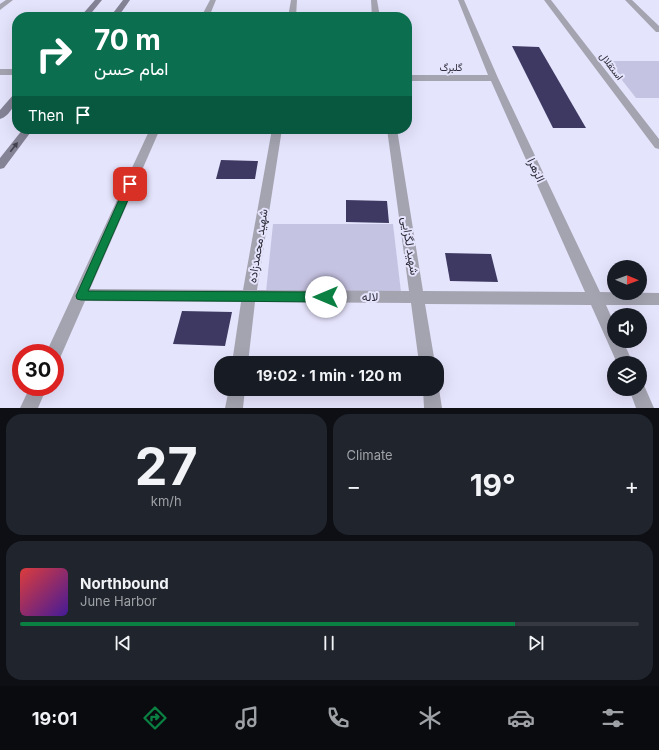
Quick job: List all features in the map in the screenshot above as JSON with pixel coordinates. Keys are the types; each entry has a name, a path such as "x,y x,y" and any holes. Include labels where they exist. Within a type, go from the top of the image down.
{"main road":[{"path":"88,12 99,0"},
{"path":"118,12 127,0"},
{"path":"0,116 12,102"},
{"path":"0,165 24,134"}],"street":[{"path":"0,0 10,0"},
{"path":"0,8 10,0"},
{"path":"207,12 213,0"},
{"path":"293,12 294,0"},
{"path":"374,0 375,12"},
{"name":"الزهرا","path":"461,0 494,78 607,322"},
{"name":"استقلال","path":"547,0 659,146"},
{"path":"628,0 659,30"},
{"path":"0,72 12,72"},
{"name":"گلبرگ","path":"412,78 494,78"},
{"path":"58,344 153,134"},
{"name":"شهید محمدزاده","path":"241,356 249,297 276,134"},
{"name":"شهید لگزایی","path":"393,134 426,356"},
{"name":"لاله","path":"81,296 659,299"},
{"path":"29,408 35,396"},
{"path":"234,408 236,396"},
{"path":"432,396 433,408"},
{"path":"640,396 645,408"}],"shaded area":[{"path":"607,61 659,61 659,98 636,98"},
{"path":"273,224 393,224 401,292 266,292"}],"building":[{"path":"512,46 539,47 586,128 553,128"},
{"path":"221,160 258,161 255,179 216,179"},
{"path":"346,200 387,201 389,223 346,222"},
{"path":"445,253 491,254 498,282 450,281"},
{"path":"182,311 232,312 225,346 173,344"}],"route":[{"path":"130,184 81,296 326,297"}]}
